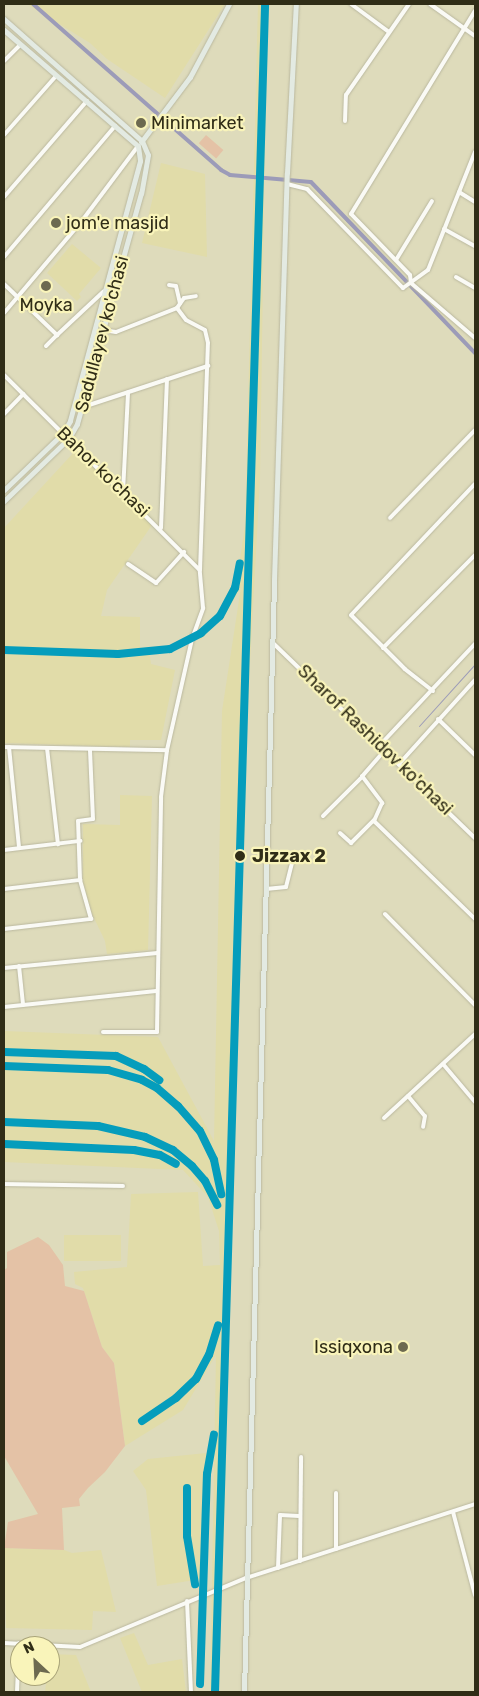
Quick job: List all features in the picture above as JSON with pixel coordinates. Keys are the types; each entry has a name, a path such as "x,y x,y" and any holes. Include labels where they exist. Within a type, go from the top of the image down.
{"main road":[{"path":"4,490 63,433 75,409 140,166 138,146 193,71 229,4"},
{"path":"244,1692 287,173 296,4"},
{"path":"4,19 142,140"},
{"path":"4,30 138,146"},
{"name":"Sadullayev ko'chasi","path":"4,501 69,438 83,407 148,160 147,148 142,140"}],"street":[{"path":"351,4 389,32"},
{"path":"345,122 346,94 408,4"},
{"path":"430,4 475,36"},
{"path":"474,336 411,283 410,276 351,214 475,11"},
{"path":"4,61 20,44"},
{"path":"4,135 56,76"},
{"path":"4,197 87,101"},
{"path":"4,257 115,126"},
{"path":"4,313 81,222 138,146"},
{"path":"287,184 307,189 403,288 428,270 475,152"},
{"path":"459,192 475,202"},
{"path":"396,260 432,201"},
{"path":"444,229 475,246"},
{"path":"456,277 475,288"},
{"path":"4,284 57,335"},
{"path":"103,1032 156,1032 161,797 167,750 192,639 203,608 200,570 208,366 205,330 186,320 179,306 176,286 169,285"},
{"path":"46,346 107,288"},
{"path":"103,330 116,332 179,306 184,298 196,296"},
{"path":"83,407 208,366"},
{"name":"Bahor ko'chasi","path":"4,375 161,528 200,570"},
{"path":"161,528 166,379"},
{"path":"123,492 128,392"},
{"path":"4,414 23,394"},
{"path":"390,518 475,430"},
{"path":"433,691 383,648 351,615 475,484"},
{"path":"128,564 156,583 184,552"},
{"path":"383,648 475,554"},
{"name":"Sharof Rashidov ko'chasi","path":"273,643 475,838"},
{"path":"380,745 433,691 475,644"},
{"path":"399,764 475,680"},
{"path":"438,719 475,755"},
{"path":"19,848 6,747 167,750"},
{"path":"47,748 58,844"},
{"path":"4,929 91,920 80,880 78,821 93,819 90,749"},
{"path":"323,816 385,750"},
{"path":"340,833 351,843 374,820 382,803 362,776"},
{"path":"374,820 475,919"},
{"path":"4,850 80,841"},
{"path":"266,889 286,887 294,856"},
{"path":"4,889 80,880"},
{"path":"385,914 475,1005"},
{"path":"4,968 157,953"},
{"path":"19,966 23,1005"},
{"path":"4,1007 156,991"},
{"path":"384,1118 475,1034"},
{"path":"443,1064 475,1102"},
{"path":"408,1096 425,1116 423,1127"},
{"path":"4,1184 123,1186"},
{"path":"300,1561 301,1457"},
{"path":"336,1493 336,1549"},
{"path":"60,1646 80,1647 246,1578 475,1504"},
{"path":"453,1512 475,1595"},
{"path":"278,1568 280,1515 299,1516"},
{"path":"187,1601 191,1692"}],"shaded area":[{"path":"27,4 225,4 165,98 107,59 90,43"},
{"path":"258,4 267,4 260,479 246,737 219,1692 210,1692 216,1355 183,1410 125,1446 114,1363 102,1347 83,1288 75,1284 74,1272 127,1267 131,1194 198,1192 203,1266 220,1265 219,1231 208,1197 183,1170 4,1162 4,1031 158,1037 214,1141 222,711 241,587 224,617 200,640 198,635 222,612 237,580 245,525"},
{"path":"206,135 223,150 216,158 199,143"},
{"path":"161,163 205,174 207,257 142,243"},
{"path":"72,244 101,268 79,294 81,297 77,301 47,273"},
{"path":"76,450 152,525 107,590 101,616 140,617 140,647 149,650 151,664 175,670 161,740 130,740 130,747 4,743 4,528"},
{"path":"120,795 152,796 148,950 107,954 105,941 83,895 83,824 120,825"},
{"path":"64,1235 121,1235 121,1261 64,1261"},
{"path":"38,1237 49,1245 63,1265 65,1286 84,1291 102,1347 114,1363 125,1446 105,1472 79,1499 80,1506 62,1508 64,1550 4,1548 8,1522 38,1514 4,1456 4,1270 7,1268 7,1252"},
{"path":"206,1453 201,1579 157,1586 146,1490 133,1471 148,1459"},
{"path":"4,1548 64,1550 72,1553 101,1550 116,1612 93,1611 92,1630 6,1628"},
{"path":"134,1633 148,1665 182,1659 186,1692 142,1692 120,1638"},
{"path":"60,1654 76,1655 91,1692 45,1692 46,1686 60,1686"}],"waterway":[{"path":"33,4 221,170 230,175 311,182 475,353"},
{"path":"419,726 475,664"}],"transit line":[{"path":"215,1692 265,4"},
{"path":"4,650 118,654 170,649 201,633 220,616 235,588 240,563"},
{"path":"4,1052 116,1056 144,1069 159,1080"},
{"path":"4,1066 108,1070 142,1080 157,1088 178,1106 200,1131 214,1160 221,1194"},
{"path":"4,1122 98,1126 145,1137 173,1150 192,1166 205,1181 217,1205"},
{"path":"4,1144 134,1150 160,1155 176,1164"},
{"path":"142,1421 176,1398 196,1379 209,1355 218,1325"},
{"path":"200,1684 207,1474 214,1435"},
{"path":"187,1488 187,1536 195,1584"}],"place":[{"name":"Minimarket","path":"141,123"},
{"name":"jom'e masjid","path":"56,223"},
{"name":"Moyka","path":"46,286"},
{"name":"Jizzax 2","path":"240,856"},
{"name":"Issiqxona","path":"403,1347"}]}
